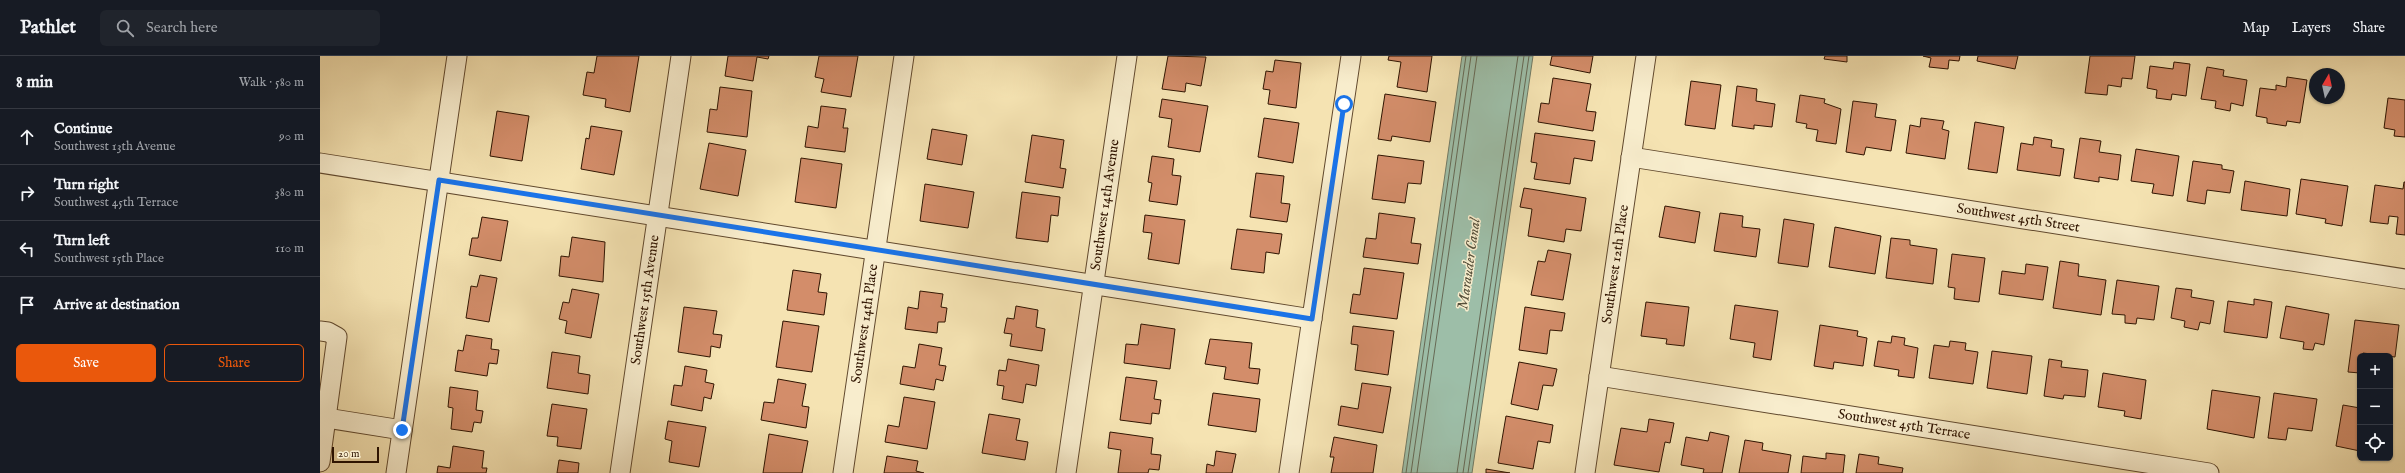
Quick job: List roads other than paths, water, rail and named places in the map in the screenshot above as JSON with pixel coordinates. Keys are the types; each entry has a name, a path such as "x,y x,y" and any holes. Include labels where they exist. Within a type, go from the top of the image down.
{"street":[{"path":"396,473 457,56"},
{"name":"Southwest 15th Avenue","path":"620,473 681,56"},
{"name":"Southwest 14th Place","path":"843,473 904,56"},
{"name":"Southwest 14th Avenue","path":"1066,473 1127,56"},
{"path":"1289,473 1351,56"},
{"name":"Southwest 12th Place","path":"1585,473 1646,56"},
{"name":"Southwest 45th Street","path":"1631,157 2405,279"},
{"path":"320,163 439,180 1312,319"},
{"path":"320,331 328,332 337,337 323,418 320,462"},
{"name":"Southwest 45th Terrace","path":"1599,376 2210,473"},
{"path":"323,418 402,430"}],"water":[{"name":"Marauder Canal","path":"1462,56 1533,56 1472,473 1402,473"}]}
